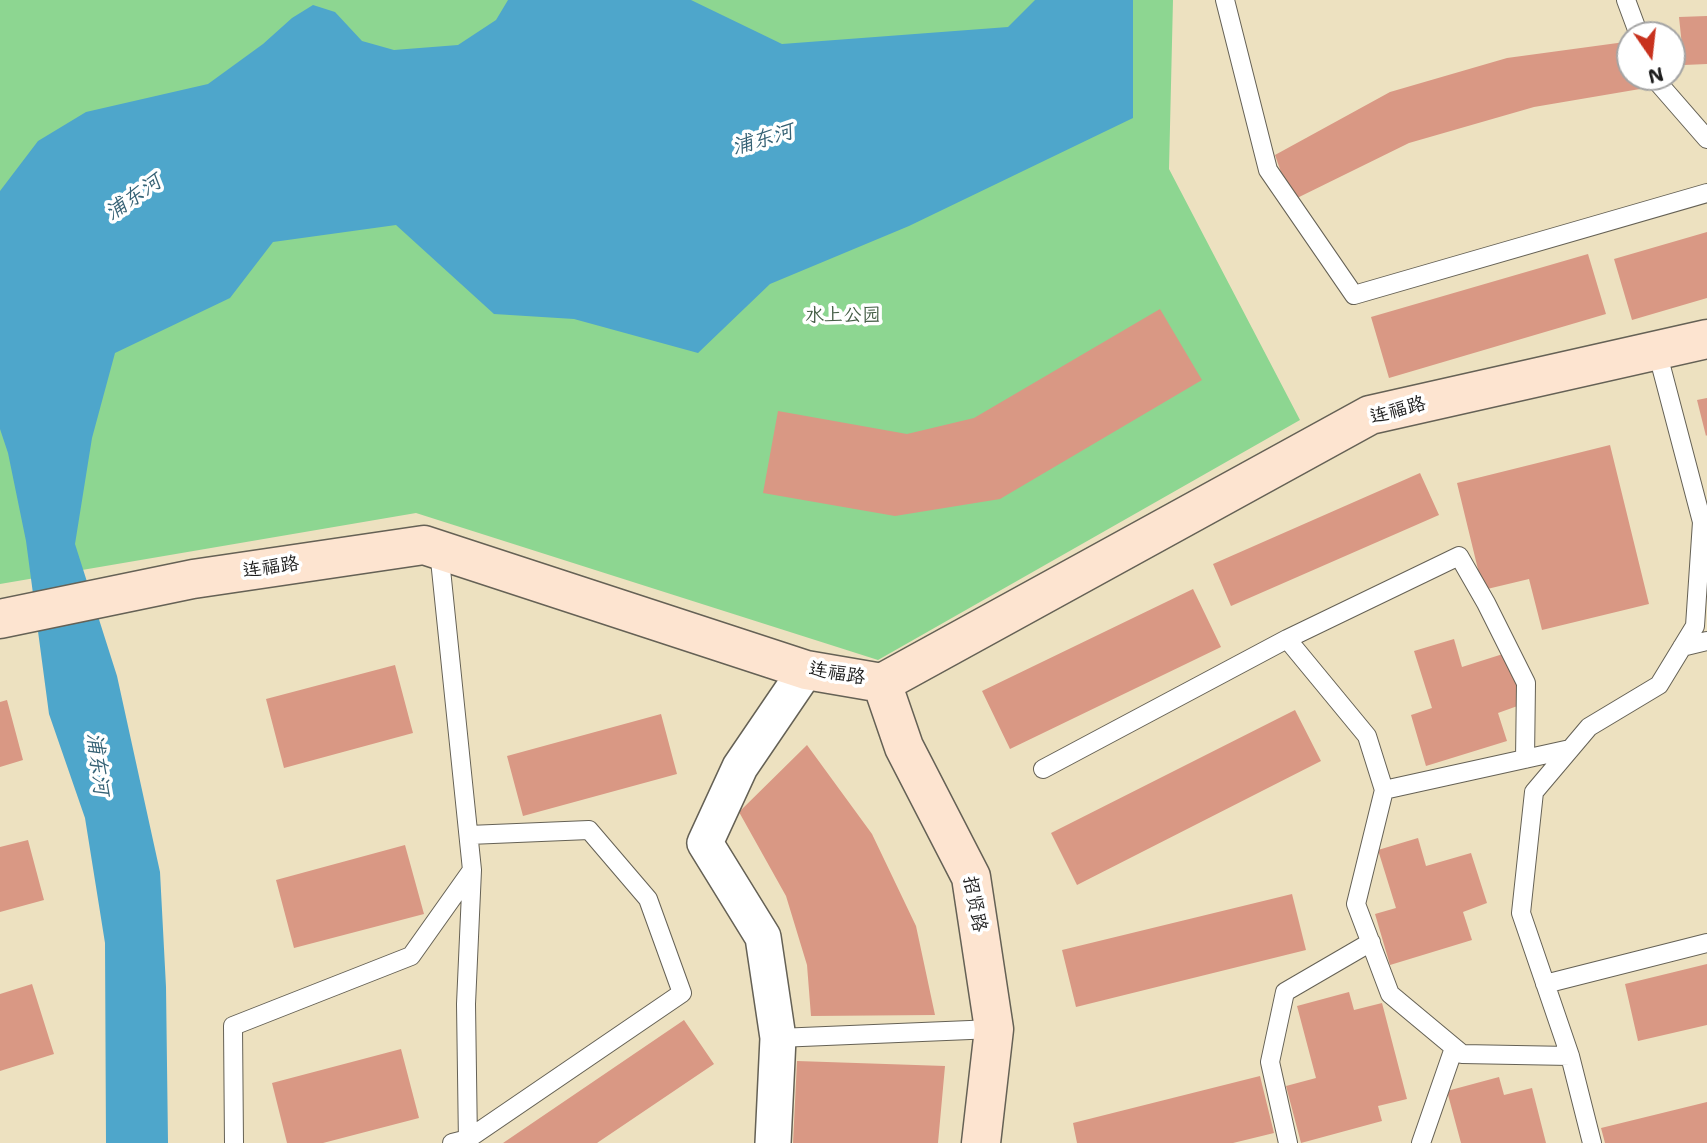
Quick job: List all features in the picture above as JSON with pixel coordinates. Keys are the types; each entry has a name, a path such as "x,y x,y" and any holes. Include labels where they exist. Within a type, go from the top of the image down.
{"street":[{"name":"连福路","path":"0,619 193,579 424,545 806,670 882,683 1370,415 1707,339"},
{"path":"773,1143 778,1038 763,937 705,843 740,767 806,670"},
{"name":"招贤路","path":"882,683 904,747 971,877 995,1029 981,1143"}],"lane":[{"path":"1225,0 1268,170 1354,295 1707,193"},
{"path":"1626,0 1634,21"},
{"path":"1665,91 1707,139"},
{"path":"1592,1143 1570,1056 1521,913 1534,792 1589,727 1659,685 1695,626 1704,522 1657,351"},
{"path":"439,550 472,870 463,1141"},
{"path":"1043,769 1287,639 1459,556 1526,683 1525,759"},
{"path":"1287,639 1367,736 1384,790 1356,904 1390,994 1462,1054 1570,1056"},
{"path":"1682,647 1707,641"},
{"path":"1384,790 1570,749"},
{"path":"463,1141 682,993 648,899 589,830 469,835"},
{"path":"234,1143 233,1026 411,956 472,870"},
{"path":"1288,1143 1270,1062 1285,992 1370,942"},
{"path":"1545,984 1707,943"},
{"path":"778,1038 995,1029"},
{"path":"1421,1143 1454,1048"}],"green space":[{"name":"水上公园","path":"0,0 1173,0 1169,169 1300,420 878,660 416,513 0,584"}],"water":[{"name":"浦东河","path":"508,0 691,0 782,44 1008,27 1035,0 1133,0 1133,118 909,226 770,284 698,353 574,319 494,314 396,225 273,242 230,298 115,353 92,438 75,544 117,676 160,872 166,987 168,1143 106,1143 105,943 85,818 49,714 26,541 8,453 0,429 0,191 38,141 86,112 208,84 263,44 292,18 313,5 335,12 362,41 394,50 458,45 496,20"}],"building":[{"path":"1707,16 1707,64 1686,65 1686,21 1679,21 1679,17"},
{"path":"1616,43 1616,91 1628,91 1534,107 1409,143 1291,201 1275,155 1390,92 1507,58"},
{"path":"1707,232 1707,298 1632,320 1614,259"},
{"path":"1588,254 1606,314 1389,378 1371,317"},
{"path":"1160,309 1202,380 1000,499 895,516 763,493 778,411 907,434 974,418"},
{"path":"1707,398 1707,435 1706,436 1697,400"},
{"path":"1610,445 1649,604 1542,630 1529,579 1483,590 1457,483"},
{"path":"1420,473 1439,515 1231,606 1213,564"},
{"path":"1193,589 1221,647 1010,749 982,691"},
{"path":"1454,639 1462,667 1506,653 1523,704 1498,713 1507,741 1426,766 1411,715 1432,708 1414,651"},
{"path":"395,665 413,733 284,768 266,699"},
{"path":"7,700 23,760 0,767 0,702"},
{"path":"1295,710 1321,761 1077,885 1051,833"},
{"path":"661,714 677,774 523,816 507,756"},
{"path":"807,745 872,834 916,926 935,1015 811,1016 807,965 786,896 739,812"},
{"path":"1418,838 1426,866 1471,853 1487,903 1463,912 1472,940 1390,965 1375,914 1396,908 1378,850"},
{"path":"28,840 44,900 0,912 0,847"},
{"path":"405,845 424,914 294,948 276,880"},
{"path":"1292,894 1306,950 1076,1007 1062,950"},
{"path":"1707,964 1707,1025 1638,1041 1625,984"},
{"path":"32,984 54,1054 0,1071 0,994"},
{"path":"1349,992 1354,1010 1382,1003 1407,1099 1378,1106 1382,1121 1301,1143 1286,1086 1316,1078 1297,1006"},
{"path":"684,1020 714,1064 597,1143 503,1143"},
{"path":"401,1049 419,1118 323,1143 287,1143 272,1083"},
{"path":"797,1061 945,1066 938,1143 793,1143"},
{"path":"1260,1076 1274,1133 1233,1143 1077,1143 1073,1123"},
{"path":"1499,1077 1504,1095 1532,1088 1546,1143 1461,1143 1447,1091"},
{"path":"1707,1102 1707,1143 1605,1143 1601,1128"}]}
